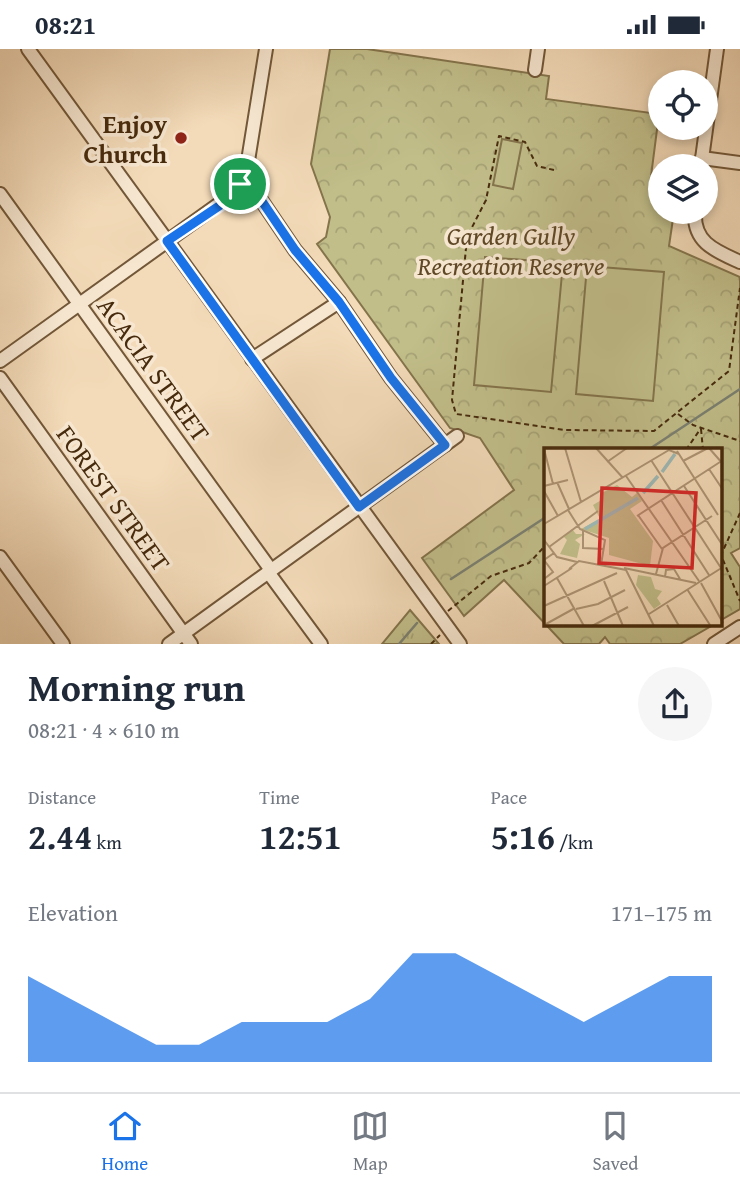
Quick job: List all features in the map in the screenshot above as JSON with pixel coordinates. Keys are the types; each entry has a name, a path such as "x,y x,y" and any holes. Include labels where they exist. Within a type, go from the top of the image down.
{"street":[{"path":"28,49 460,644"},
{"path":"0,361 222,204 240,184 248,162 266,49"},
{"path":"535,70 538,49"},
{"path":"702,154 717,49"},
{"path":"718,162 740,163"},
{"path":"240,184 257,194 295,250 308,261 391,378 445,445"},
{"name":"ACACIA STREET","path":"0,194 321,644"},
{"path":"696,224 696,229 709,247 740,262"},
{"path":"252,359 339,302"},
{"name":"FOREST STREET","path":"0,378 188,639"},
{"path":"169,644 188,639 270,571 457,436"},
{"path":"0,557 63,644"},
{"path":"714,644 740,627"}],"path":[{"path":"554,170 537,166 525,142 499,136 486,201 467,237 454,411 463,416 539,427 611,432 654,431 729,371 740,288"},
{"path":"678,414 701,428 740,441"},
{"path":"687,448 701,428"},
{"path":"701,428 703,448"},
{"path":"722,547 740,513"},
{"path":"451,609 491,576 529,563 544,546"},
{"path":"722,561 740,601"}],"green space":[{"name":"Garden Gully Recreation Reserve","path":"330,49 367,49 549,76 546,99 648,113 648,140 656,140 654,154 648,154 648,224 672,224 669,246 740,277 740,548 731,553 740,567 740,609 722,619 722,448 544,448 544,623 504,580 464,616 422,558 514,490 480,438 450,428 317,244 326,237 330,217 311,164"},
{"path":"502,139 522,143 513,189 493,185"},
{"path":"485,257 563,263 551,392 474,385"},
{"path":"587,266 664,272 653,401 576,394"},
{"path":"410,610 439,644 382,644"},
{"path":"548,627 710,627 680,644 610,644 605,637 599,644 564,644"}],"waterway":[{"path":"651,448 740,389"},
{"path":"451,579 544,518"},
{"path":"399,644 417,623"}],"place":[{"name":"Enjoy Church","path":"181,138"}],"route":[{"path":"240,184 257,194 295,250 308,261 391,378 445,445 359,507 167,241 222,204 240,184"}]}
